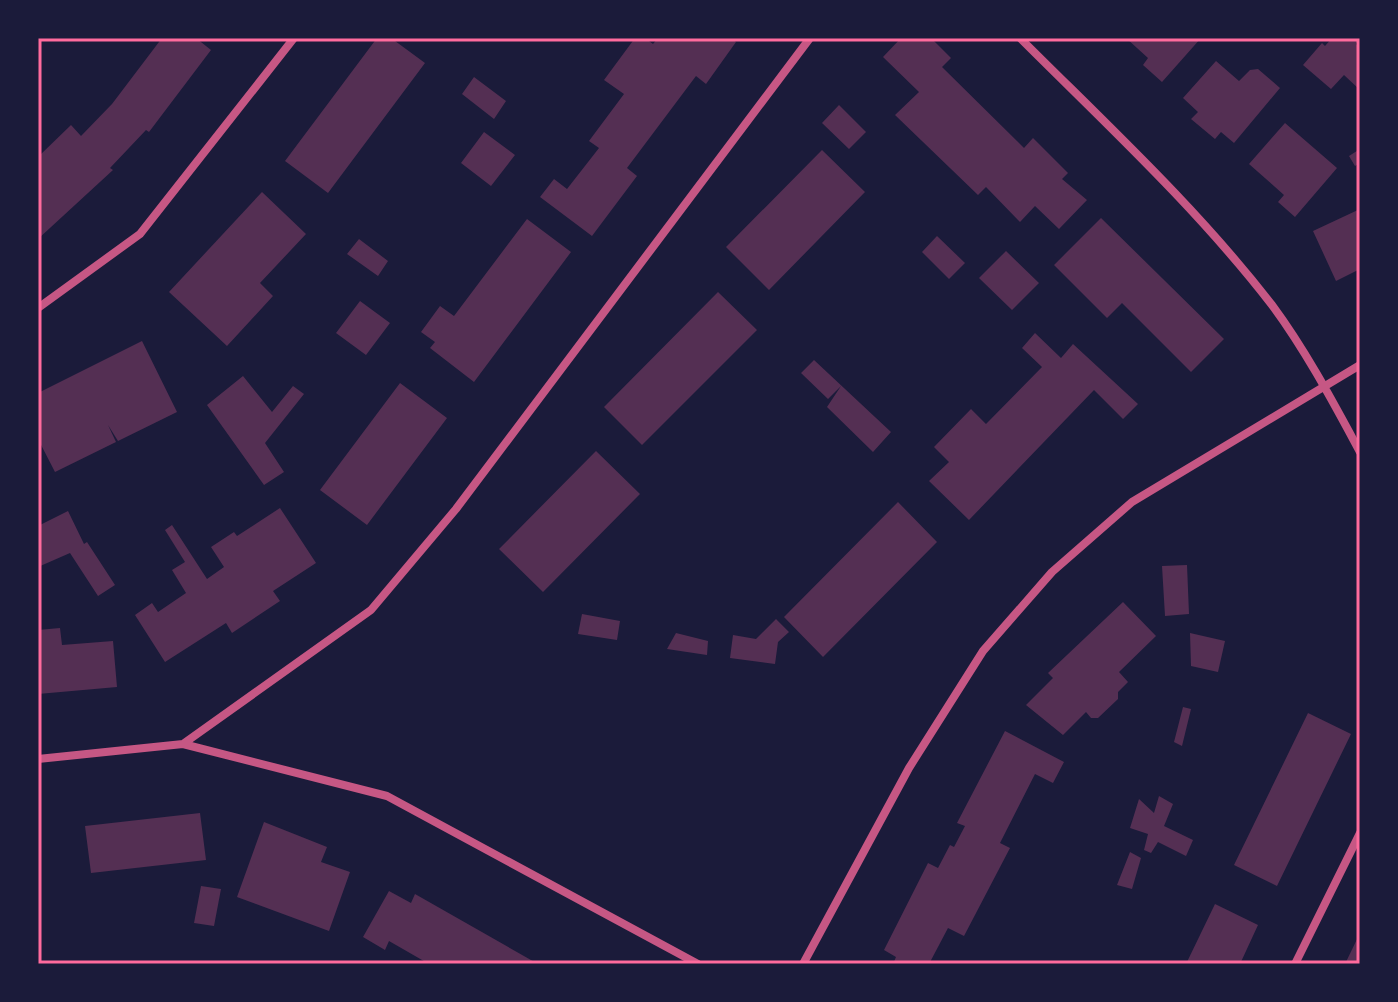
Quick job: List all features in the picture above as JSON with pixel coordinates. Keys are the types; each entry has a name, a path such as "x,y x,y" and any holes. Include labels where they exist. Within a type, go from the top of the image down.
{"street":[{"path":"38,308 140,234 294,38"},
{"path":"183,744 371,610 456,509 810,38"},
{"path":"1020,38 1195,213 1273,306 1324,384 1360,452"},
{"path":"803,964 909,768 958,690 983,651 1052,572 1132,502 1236,436 1360,365"},
{"path":"38,759 183,744 387,796 698,964"},
{"path":"1295,964 1360,833"}],"building":[{"path":"162,38 196,38 211,50 149,132 146,130 110,168 113,170 38,239 38,157 71,125 81,136 112,104"},
{"path":"377,38 391,38 425,63 328,193 285,161"},
{"path":"635,38 645,38 653,44 658,38 731,38 736,42 706,84 696,76 627,168 637,176 592,236 540,197 554,179 567,189 599,148 589,141 624,94 604,80"},
{"path":"901,38 931,38 951,58 942,67 1024,148 1033,138 1068,173 1062,179 1087,200 1059,229 1035,206 1020,222 986,187 978,195 895,115 919,92 883,57"},
{"path":"1126,38 1201,38 1162,82 1143,65 1148,58"},
{"path":"1332,38 1360,38 1356,44 1360,48 1360,90 1344,75 1331,89 1303,65 1322,43 1325,46"},
{"path":"1216,61 1239,81 1250,70 1258,69 1280,88 1234,143 1221,132 1215,139 1191,119 1198,112 1183,98"},
{"path":"474,77 506,101 494,119 462,94"},
{"path":"839,105 866,132 849,149 822,123"},
{"path":"1285,123 1337,168 1295,217 1278,202 1284,195 1249,164"},
{"path":"484,132 515,155 491,186 461,163"},
{"path":"1360,149 1360,163 1355,166 1349,156"},
{"path":"822,150 865,192 769,290 726,247"},
{"path":"262,192 306,234 260,283 273,296 227,346 169,292"},
{"path":"1360,209 1360,269 1336,281 1313,231"},
{"path":"1101,218 1224,339 1191,372 1122,303 1107,318 1054,265"},
{"path":"527,219 571,252 474,382 430,348 435,342 421,332 440,306 454,316"},
{"path":"937,236 965,263 949,279 922,252"},
{"path":"359,239 388,261 378,276 347,254"},
{"path":"1006,251 1039,283 1012,310 979,278"},
{"path":"718,292 757,330 642,445 604,407"},
{"path":"360,301 390,323 366,355 336,333"},
{"path":"1035,333 1061,358 1073,344 1138,404 1123,419 1094,390 969,520 929,481 949,462 934,447 971,409 986,424 1042,367 1022,348"},
{"path":"142,341 177,412 118,441 108,425 116,442 55,472 38,439 38,393"},
{"path":"814,360 891,432 873,452 827,407 841,386 828,399 801,373"},
{"path":"243,376 272,412 293,386 304,394 265,443 284,472 264,485 207,405"},
{"path":"400,383 447,418 367,525 320,490"},
{"path":"596,451 640,494 543,592 499,549"},
{"path":"898,502 937,542 823,657 784,617"},
{"path":"280,508 316,563 273,591 280,601 232,633 226,623 165,662 135,615 152,603 158,612 186,593 172,570 185,562 165,530 172,525 207,579 224,567 211,547 234,532 237,536"},
{"path":"68,511 84,544 87,542 115,585 98,596 70,553 38,567 38,526"},
{"path":"1187,565 1189,614 1165,616 1162,566"},
{"path":"1123,602 1156,636 1119,672 1128,682 1118,692 1118,699 1098,718 1091,718 1086,712 1063,735 1026,705 1053,678 1048,673"},
{"path":"582,614 620,621 617,640 578,634"},
{"path":"776,619 789,632 778,642 775,664 730,658 733,635 756,639"},
{"path":"60,628 62,645 113,641 117,687 38,694 38,630"},
{"path":"676,633 708,641 707,655 667,649"},
{"path":"1190,633 1225,641 1218,672 1191,666"},
{"path":"1183,707 1191,709 1182,746 1174,742"},
{"path":"1308,713 1351,734 1277,886 1234,865"},
{"path":"1005,731 1064,762 1053,783 1035,774 1000,843 1010,848 964,936 948,928 929,964 893,964 896,957 884,950 928,863 938,868 950,845 954,847 965,826 957,823"},
{"path":"1159,796 1173,804 1164,826 1193,840 1186,856 1158,842 1151,853 1144,850 1148,834 1130,828 1139,799 1154,813"},
{"path":"200,813 206,860 91,873 85,826"},
{"path":"264,822 327,847 321,862 350,872 329,931 237,897"},
{"path":"1130,852 1141,858 1132,889 1117,885"},
{"path":"201,886 221,889 214,926 194,923"},
{"path":"389,891 411,903 415,894 538,964 429,964 389,941 385,950 363,937"},
{"path":"1215,904 1258,925 1240,964 1186,964"},
{"path":"1360,933 1360,964 1345,964"}]}
